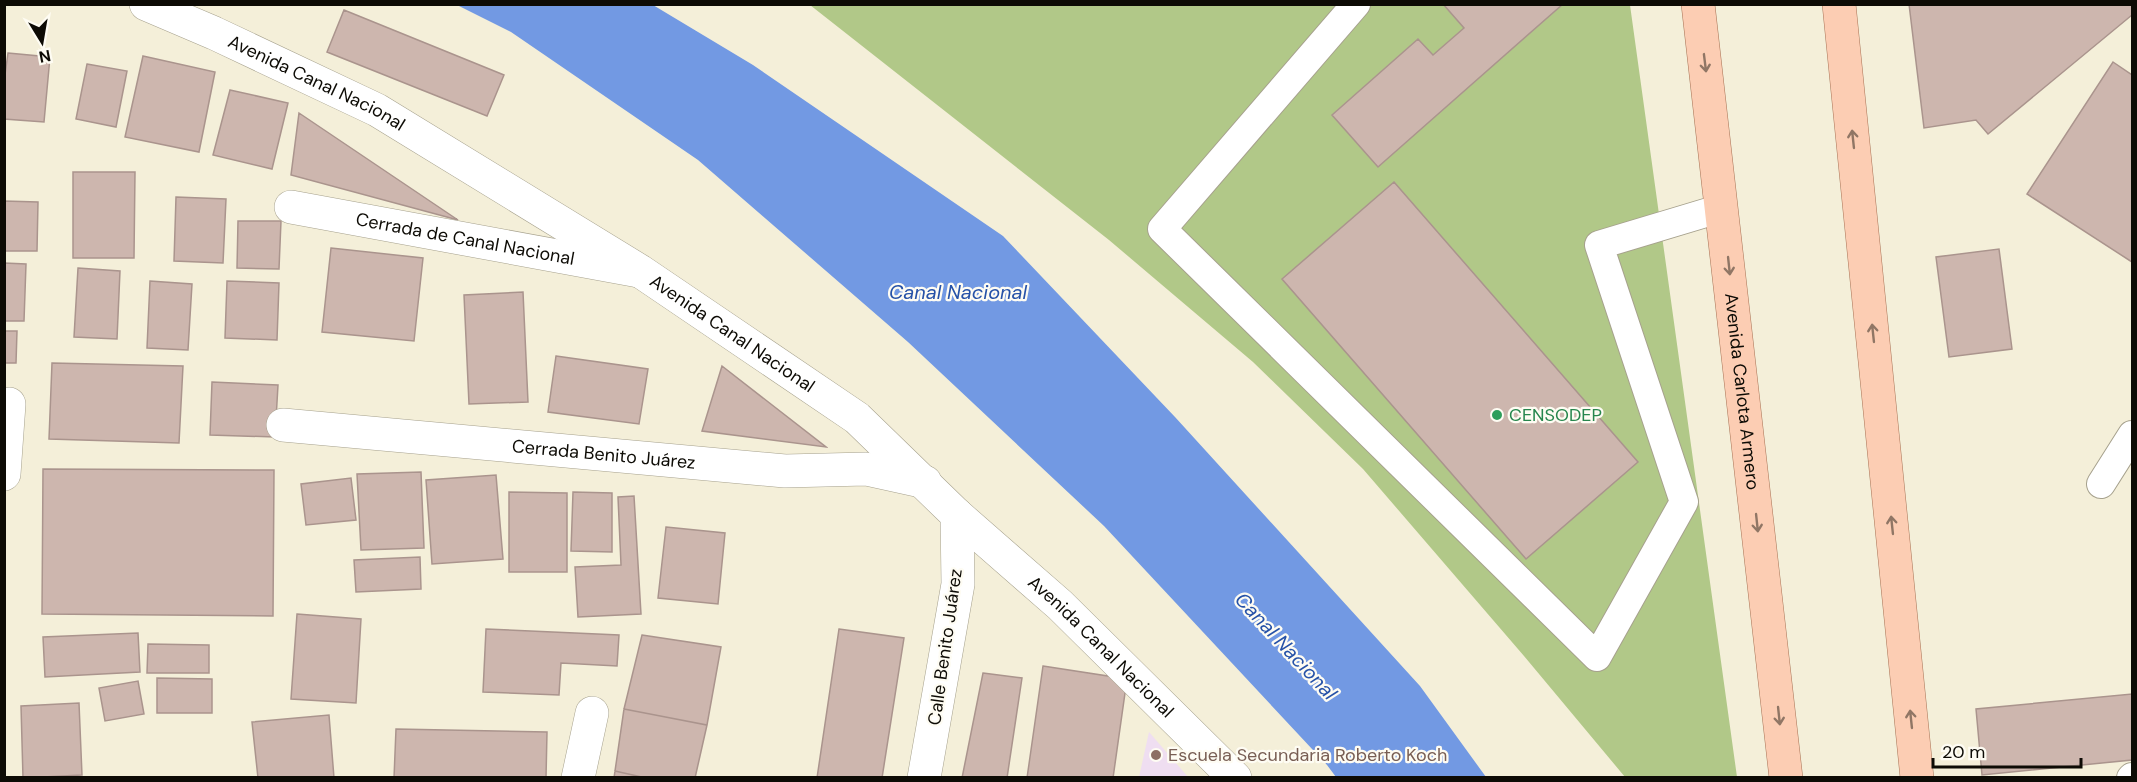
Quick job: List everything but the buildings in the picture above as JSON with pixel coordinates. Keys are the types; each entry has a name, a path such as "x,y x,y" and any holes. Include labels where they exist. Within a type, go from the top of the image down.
{"main road":[{"name":"Avenida Carlota Armero","path":"1698,4 1786,777"},
{"path":"1839,4 1917,777"}],"street":[{"name":"Avenida Canal Nacional","path":"146,4 214,33 377,110 640,271 857,418 957,515 1060,605 1235,777"},
{"name":"Cerrada de Canal Nacional","path":"291,207 640,271"},
{"path":"4,474 9,404"},
{"name":"Cerrada Benito Juárez","path":"283,425 785,471 866,469 924,482"},
{"name":"Calle Benito Juárez","path":"924,777 958,584 957,515"},
{"path":"578,777 592,713"}],"lane":[{"path":"1356,4 1162,229 1597,657 1684,501 1599,245 1722,208"},
{"path":"2101,484 2133,435"}],"shaded area":[{"name":"Escuela Secundaria Roberto Koch","path":"1149,732 1188,777 1139,777"}],"green space":[{"name":"CENSODEP","path":"810,5 1630,5 1737,777 1625,777 1363,469 1253,362 1109,240"}],"water":[{"name":"Canal Nacional","path":"457,5 653,5 753,65 1003,236 1175,417 1420,686 1486,777 1336,777 1104,526 908,342 698,160 511,32"}],"place":[{"name":"CENSODEP","path":"1497,415"},
{"name":"Escuela Secundaria Roberto Koch","path":"1156,755"}]}
